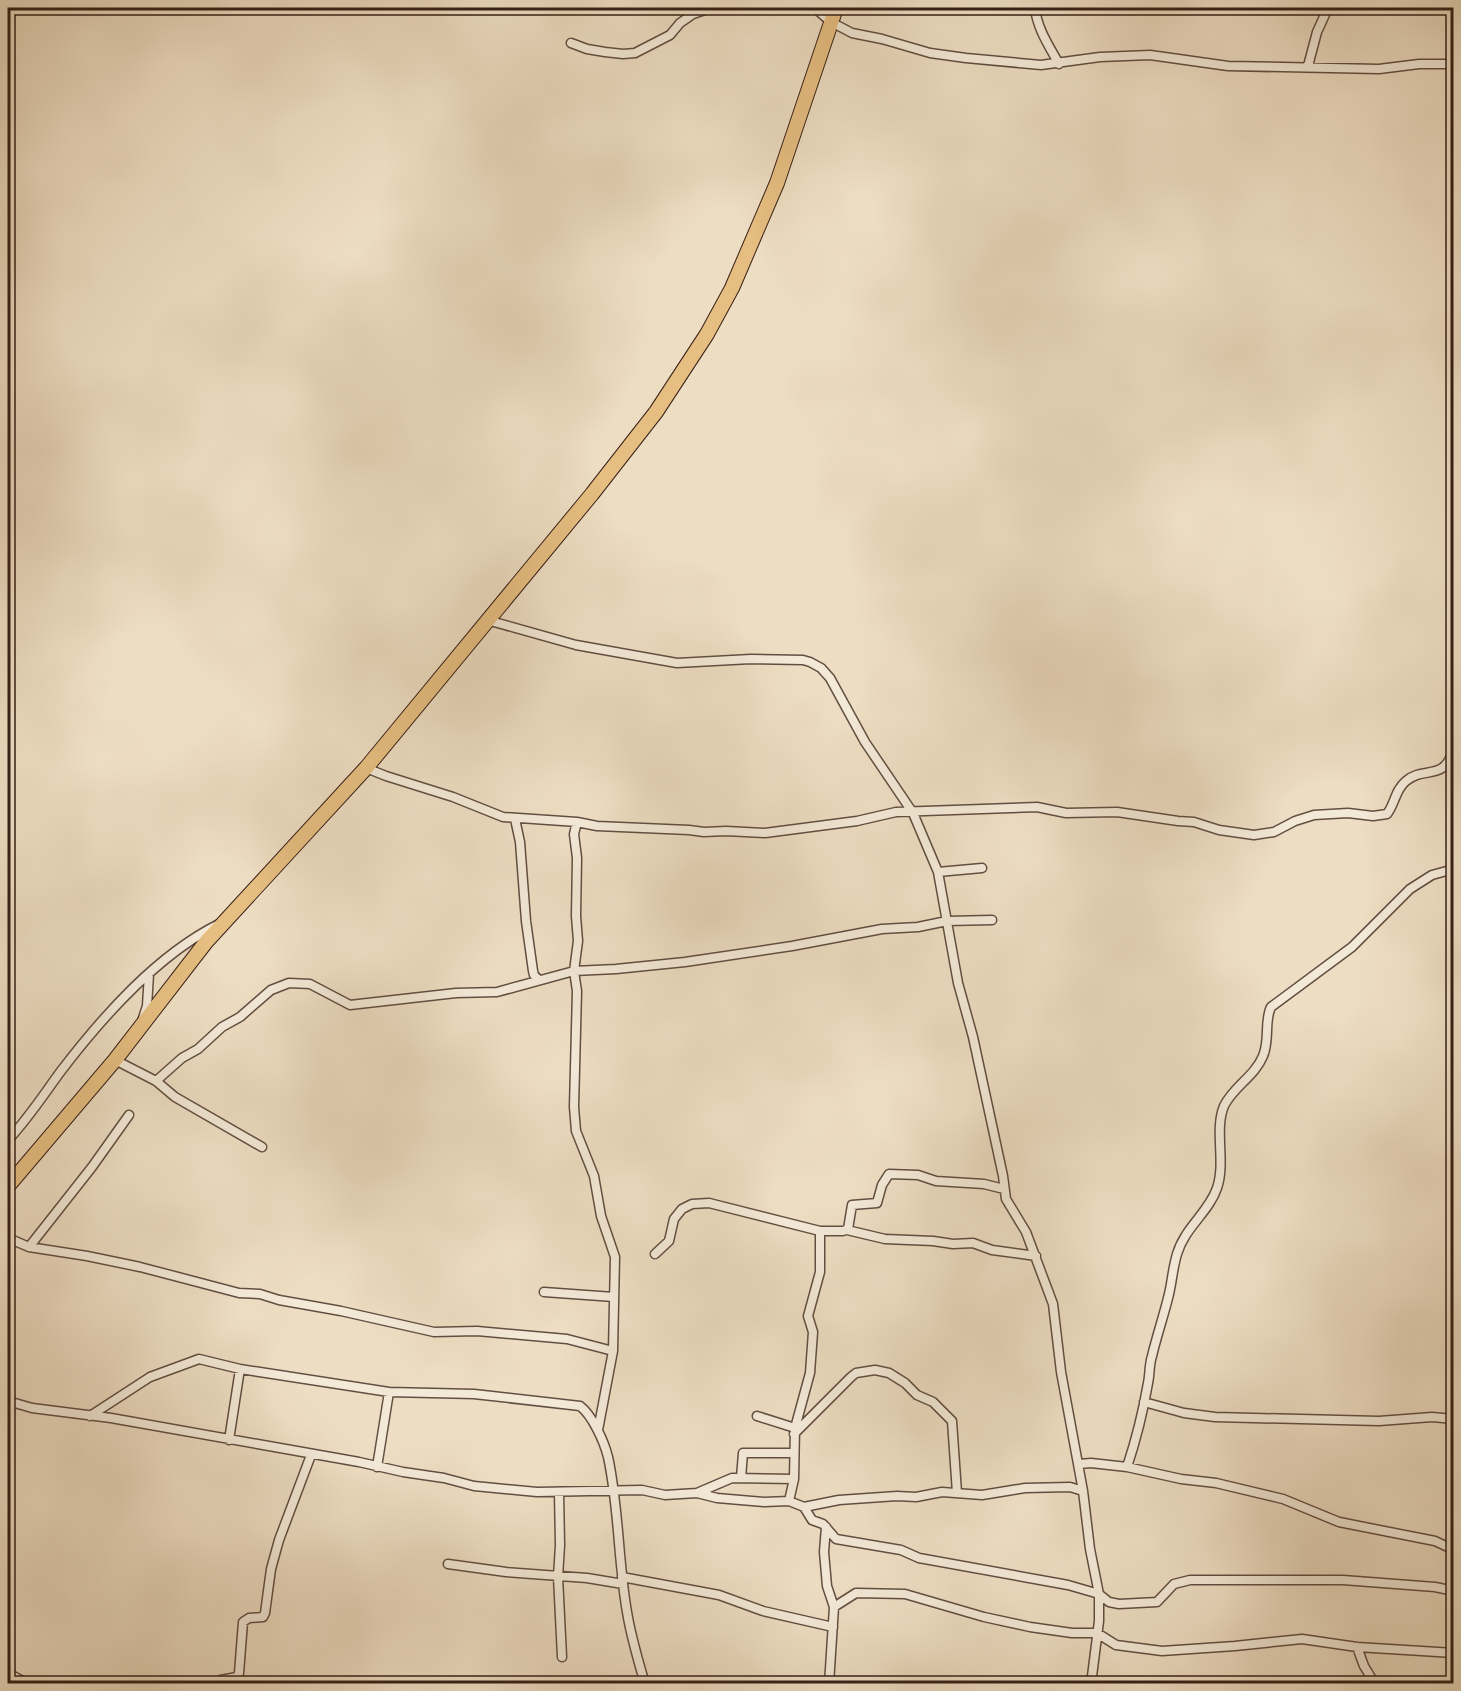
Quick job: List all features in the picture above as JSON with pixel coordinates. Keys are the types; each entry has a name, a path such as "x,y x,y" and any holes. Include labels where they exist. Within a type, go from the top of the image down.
{"main road":[{"path":"8,1186 141,1029 206,942 366,768 592,494 656,412 707,334 732,288 755,237 777,183 836,8"}],"street":[{"path":"570,43 604,52 635,53 670,35 680,23 693,14 711,8"},
{"path":"815,8 831,22 852,33 930,53 1041,65 1100,57 1150,55 1228,66 1379,69 1419,64 1454,64"},
{"path":"1035,8 1042,33 1059,64"},
{"path":"1308,66 1317,32 1328,8"},
{"path":"487,620 576,645 677,663 751,659 810,662 825,671 865,742 913,813 938,872 958,983 973,1037 1006,1198 1026,1232 1053,1305 1061,1372 1079,1464 1090,1549 1099,1594 1091,1683"},
{"path":"366,768 453,797 503,818 577,822 597,826 765,833 857,821 887,813 1037,807 1066,813 1117,812 1194,822 1219,830 1247,835 1278,831 1295,821 1314,815 1348,813 1373,816 1387,814 1403,783 1413,776 1438,771 1446,765 1454,748"},
{"path":"515,819 520,842 526,921 533,971 539,980"},
{"path":"577,822 574,834 577,858 578,941 574,971 577,991 574,1107 576,1131 594,1176 601,1216 615,1257 613,1352 597,1433"},
{"path":"938,872 982,868"},
{"path":"1127,1467 1144,1402 1151,1358 1178,1253 1184,1238 1207,1208 1217,1188 1221,1164 1221,1121 1224,1107 1263,1056 1271,1007 1352,947 1410,889 1432,875 1454,869"},
{"path":"8,1140 79,1048 128,992 182,945 227,920"},
{"path":"156,1081 182,1058 198,1049 222,1027 238,1019 271,990 282,984 294,982 310,984 353,1005 456,993 497,992 574,971 685,962 792,946 867,931 918,927 947,921 992,920"},
{"path":"141,1029 147,1006 149,974"},
{"path":"115,1060 156,1081 175,1097 262,1148"},
{"path":"29,1247 92,1167 129,1115"},
{"path":"847,1230 852,1205 877,1203 882,1185 889,1174 918,1175 936,1181 984,1184 1004,1189"},
{"path":"655,1254 669,1240 678,1213 686,1206 709,1203 820,1231 847,1230 885,1239 953,1244 973,1243 992,1250 1036,1256"},
{"path":"789,1501 794,1479 794,1431 810,1373 813,1332 808,1316 820,1272 820,1231"},
{"path":"8,1238 29,1247 97,1258 239,1293 260,1294 279,1300 434,1332 477,1331 567,1339 613,1352"},
{"path":"544,1292 614,1297"},
{"path":"90,1416 150,1377 193,1360 203,1359 240,1369 389,1392 474,1394 573,1404 588,1412 607,1454 622,1581 636,1657 645,1683"},
{"path":"229,1440 240,1369"},
{"path":"794,1431 856,1373 875,1370 889,1373 905,1383 917,1395 933,1402 952,1421 957,1493"},
{"path":"377,1467 389,1392"},
{"path":"8,1401 32,1408 111,1418 444,1478 474,1486 519,1491 559,1492 642,1490 665,1495 697,1493 764,1502 789,1501 804,1508 812,1520 826,1527 836,1539 901,1550 919,1558 1068,1585 1099,1594 1109,1602 1119,1604 1157,1602 1174,1584 1190,1580 1353,1580 1435,1587 1454,1591"},
{"path":"1144,1402 1184,1413 1215,1417 1379,1420 1432,1417 1454,1419"},
{"path":"757,1416 794,1431"},
{"path":"741,1478 744,1453 794,1453"},
{"path":"217,1683 237,1677 243,1622 249,1618 260,1618 265,1612 271,1569 281,1533 311,1455"},
{"path":"1079,1464 1127,1467 1181,1479 1216,1483 1271,1496 1339,1522 1435,1540 1454,1550"},
{"path":"697,1493 728,1479 794,1479"},
{"path":"804,1508 839,1500 916,1497 942,1492 982,1495 1019,1489 1070,1487 1083,1491"},
{"path":"559,1492 558,1577 562,1657"},
{"path":"826,1527 824,1552 827,1586 834,1607 830,1683"},
{"path":"448,1564 558,1577 622,1581 719,1595 763,1611 833,1627"},
{"path":"834,1607 856,1593 904,1594 1018,1624 1072,1633 1097,1633 1116,1645 1162,1651 1302,1639 1357,1647 1454,1653"},
{"path":"1357,1647 1364,1666 1375,1683"},
{"path":"8,1673 28,1683"}]}
